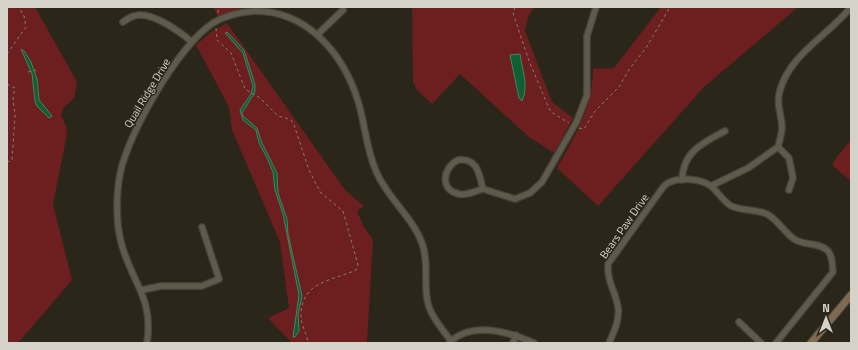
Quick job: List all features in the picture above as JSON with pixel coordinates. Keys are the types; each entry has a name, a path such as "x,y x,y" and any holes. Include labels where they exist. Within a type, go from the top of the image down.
{"main road":[{"path":"811,343 851,294"}],"street":[{"path":"483,189 477,168 470,161 458,160 448,167 445,179 446,185 455,193 467,194 483,189 515,199 530,193 542,182 577,121 586,95 587,36 596,7"},
{"path":"711,186 748,168 778,147 782,125 777,102 780,89 789,71 799,57 832,28 851,7"},
{"path":"343,10 318,34 340,64 358,100 367,145 376,173 386,192 410,221 422,244 427,260 428,306 434,318 450,342 468,333 483,330 502,331 534,343"},
{"name":"Quail Ridge Drive","path":"146,343 147,309 142,290 129,264 121,242 118,192 120,174 131,139 138,125 167,76 192,42 210,25 242,12 270,11 294,19 318,34"},
{"path":"123,22 134,15 145,15 157,18 192,42"},
{"path":"725,131 702,143 689,156 682,168 682,180 694,180 711,186 732,206 767,214 795,240 806,244 821,246 828,251 832,258 833,272 776,343"},
{"path":"778,147 790,158 793,178 788,190"},
{"name":"Bears Paw Drive","path":"608,343 616,327 618,308 607,276 608,264 661,190 669,182 682,180"},
{"path":"142,290 161,286 202,286 219,279 202,227"},
{"path":"739,322 761,343"},
{"path":"513,343 516,335"}],"path":[{"path":"7,54 26,27 24,16 19,7"},
{"path":"219,7 217,40 231,53 245,89 255,94 278,116 289,119 293,122 309,170 317,186 321,193 343,211 350,234 352,249 358,265 356,270 324,281 314,287 309,293 302,308 301,316 308,343"},
{"path":"28,72 36,70"},
{"path":"7,84 15,88 13,98 15,116 12,160 7,162"}],"shaded area":[{"path":"7,7 35,7 77,82 74,98 63,108 61,116 67,128 66,139 53,204 72,280 18,343 7,343"},
{"path":"213,7 246,7 218,16"},
{"path":"412,7 535,7 528,16 525,31 552,102 573,118 554,153 529,137 460,74 432,104 417,90 413,82"},
{"path":"661,7 798,7 704,87 598,206 557,168 582,121 590,96 593,69 614,68"},
{"path":"227,23 345,190 364,206 357,211 364,227 373,240 367,343 292,343 268,318 289,308 280,242 232,130 229,107 196,45 211,32"},
{"path":"227,32 244,50 255,84 255,92 242,115 257,128 262,143 277,173 278,193 287,219 288,234 302,296 298,315 299,331 295,337 293,337 299,295 283,214 275,190 273,172 259,143 256,130 243,120 240,110 251,94 253,86 243,53 225,33"},
{"path":"21,49 31,62 37,79 39,100 52,116 49,118 37,106 35,101 32,74"},
{"path":"520,54 525,83 522,101 519,98 510,55"},
{"path":"851,140 851,181 833,166 833,162"}]}
